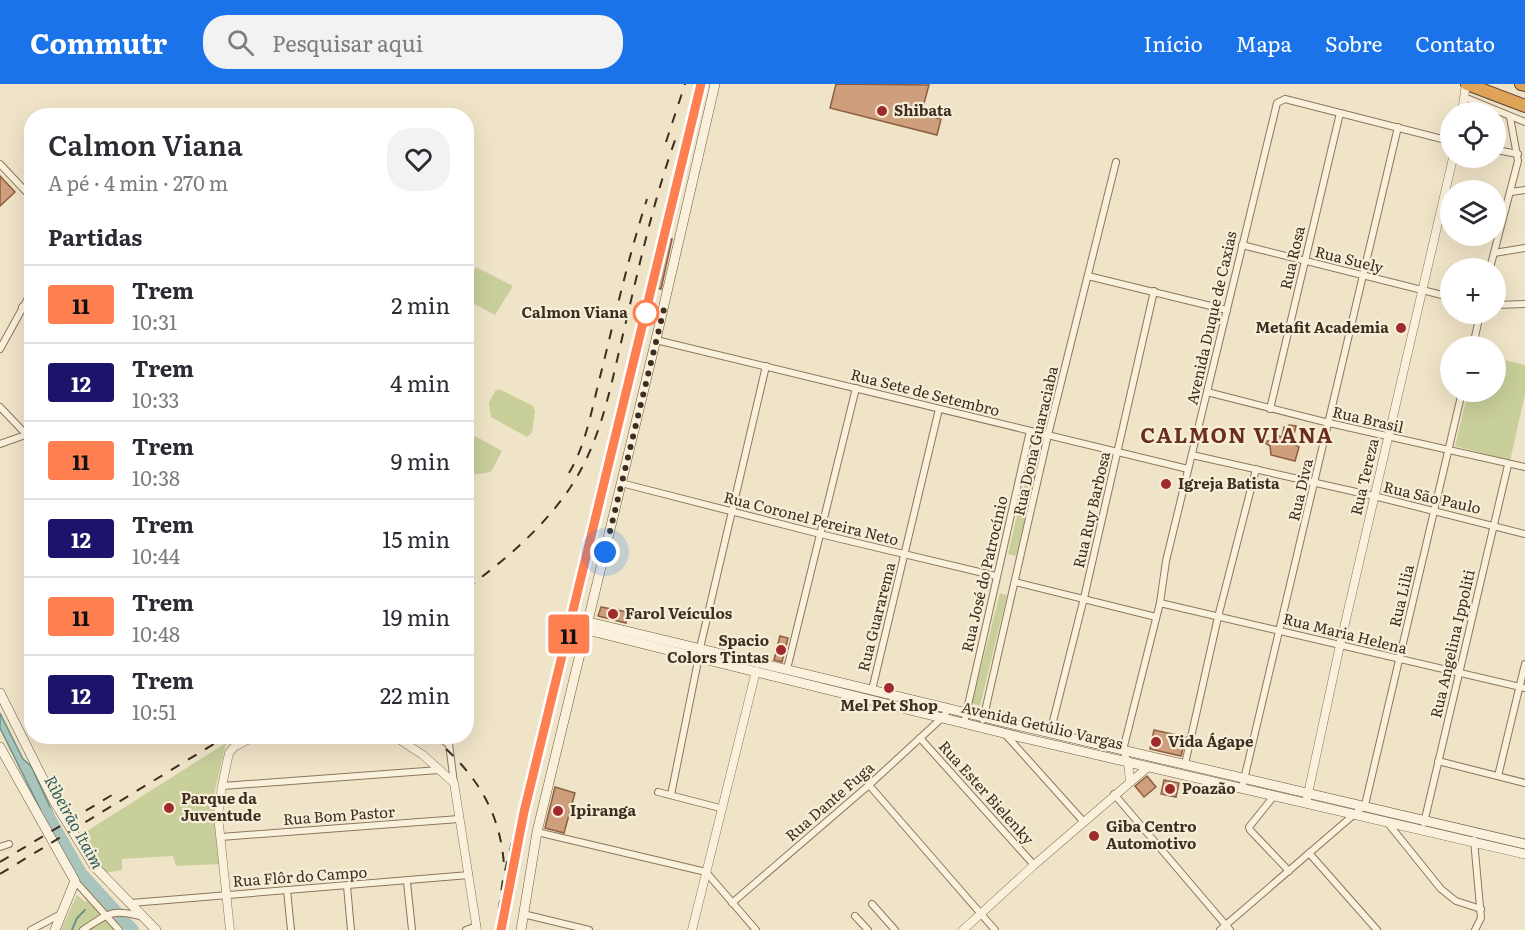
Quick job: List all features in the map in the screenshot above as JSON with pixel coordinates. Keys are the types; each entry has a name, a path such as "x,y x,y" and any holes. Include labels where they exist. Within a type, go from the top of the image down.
{"highway":[{"path":"1467,84 1525,106"}],"main road":[{"path":"521,930 537,832 588,626 715,84"},
{"name":"Avenida Getúlio Vargas","path":"588,626 787,669 1185,764 1274,796 1386,821 1424,824"},
{"name":"Avenida Getúlio Vargas","path":"700,652 756,671 1148,767 1308,792 1365,805 1525,854"},
{"path":"756,671 762,666 787,669"},
{"path":"0,693 24,741"},
{"path":"26,744 66,824 94,866 156,930"},
{"path":"0,747 75,881 55,930"},
{"name":"Avenida Getúlio Vargas","path":"1474,837 1525,844"}],"street":[{"path":"1463,102 1467,84"},
{"path":"1464,97 1525,122"},
{"name":"Avenida Duque de Caxias","path":"1123,750 1160,603 1166,561 1277,104 1285,99 1340,112"},
{"path":"1340,112 1440,138"},
{"name":"Rua Rosa","path":"1270,409 1340,112"},
{"path":"1493,258 1511,192 1518,154 1510,117"},
{"name":"Rua Diva","path":"1243,783 1398,127"},
{"path":"1506,152 1518,154"},
{"name":"Rua Dona Guaraciaba","path":"981,726 1048,435 1116,162"},
{"path":"0,164 24,190"},
{"name":"Rua Tereza","path":"1306,803 1340,645 1451,168"},
{"path":"1511,192 1525,190"},
{"name":"Rua Suely","path":"1242,245 1440,295"},
{"path":"1494,253 1525,248"},
{"path":"1088,276 1227,310"},
{"name":"Rua Ruy Barbosa","path":"1050,733 1084,598 1154,291"},
{"path":"0,349 24,304"},
{"path":"1506,305 1525,304"},
{"name":"Rua Sete de Setembro","path":"656,339 1188,469"},
{"path":"671,795 730,512 766,366"},
{"path":"787,669 856,388"},
{"name":"Rua Brasil","path":"1208,392 1388,437 1525,467"},
{"name":"Rua Lilia","path":"1365,805 1460,402"},
{"path":"0,407 24,429"},
{"name":"Rua Guararema","path":"872,690 939,409"},
{"name":"Rua José do Patrocínio","path":"963,723 1030,431"},
{"path":"0,444 24,436"},
{"name":"Rua São Paulo","path":"1192,455 1374,496 1525,534"},
{"name":"Rua Angelina Ippoliti","path":"1424,824 1508,465"},
{"path":"1185,764 1218,617 1256,470"},
{"name":"Rua Coronel Pereira Neto","path":"621,483 730,512 996,576"},
{"path":"1015,582 1156,617"},
{"name":"Rua Maria Helena","path":"1160,603 1522,687"},
{"path":"1498,776 1522,687 1525,664"},
{"path":"692,930 720,808 756,671"},
{"name":"Rua Dante Fuga","path":"732,903 869,785 943,717 949,708"},
{"path":"1004,733 1083,821"},
{"name":"Rua Ester Bielenky","path":"920,738 1034,865"},
{"path":"230,930 218,815 229,753 240,744"},
{"path":"406,744 423,755 454,783"},
{"path":"449,745 477,928 466,930"},
{"path":"1123,750 1128,762 1130,782"},
{"path":"1437,761 1525,783"},
{"path":"963,930 1083,821 1148,767"},
{"path":"222,786 440,770"},
{"path":"869,785 995,930"},
{"path":"657,792 720,808"},
{"path":"1114,794 1225,928 1365,805"},
{"path":"1274,796 1251,821 1249,827 1289,871"},
{"name":"Rua Bom Pastor","path":"221,837 459,819"},
{"path":"1386,821 1441,889 1456,901 1481,909"},
{"path":"537,832 706,872 756,930"},
{"path":"1474,837 1481,909 1481,918 1475,930"},
{"path":"0,847 9,844"},
{"path":"1309,853 1377,930"},
{"name":"Rua Flôr do Campo","path":"131,903 470,876"},
{"path":"75,881 109,914 119,930"},
{"path":"407,882 412,930"},
{"path":"347,886 351,930"},
{"path":"287,890 291,930"},
{"path":"872,904 895,930"},
{"path":"83,930 109,914 122,911 144,917"},
{"path":"33,930 62,913"},
{"path":"523,914 589,930"},
{"path":"855,916 867,930"}],"green space":[{"path":"476,267 513,286 495,315 474,304"},
{"path":"1506,360 1525,365 1525,394 1510,461 1455,446 1466,402 1506,402"},
{"path":"499,389 533,406 535,411 532,433 527,437 491,417 489,403 495,391"},
{"path":"474,437 502,451 491,472 474,475"},
{"path":"1030,460 1038,463 1016,556 1008,554"},
{"path":"1000,593 1007,595 980,706 972,703"},
{"name":"Parque da Juventude","path":"226,744 213,799 220,864 176,866 173,856 122,859 122,870 105,873 79,836"},
{"path":"77,895 85,902 93,895 124,930 61,930"}],"water":[{"path":"0,713 23,759 31,766 57,822 49,827 0,728"}],"building":[{"name":"Shibata","path":"836,84 929,85 921,114 941,119 937,135 830,108"},
{"path":"0,176 15,192 0,206"},
{"path":"669,239 672,239 661,289 657,288"},
{"path":"1289,425 1296,426 1292,443 1299,447 1295,461 1271,455 1270,446 1262,441 1271,441 1276,435 1282,437 1284,427 1288,429"},
{"name":"Farol Veículos","path":"601,607 628,612 626,623 598,616"},
{"name":"Spacio Colors Tintas","path":"780,636 788,638 782,662 774,660"},
{"path":"1154,730 1186,737 1181,756 1150,749"},
{"name":"Poazão","path":"1147,776 1156,787 1144,797 1135,786"},
{"name":"Poazão","path":"1164,780 1179,783 1176,797 1161,794"},
{"name":"Ipiranga","path":"555,787 575,793 564,833 545,828"}],"waterway":[{"name":"Ribeirão Itaim","path":"46,812 81,873 133,930"},
{"path":"72,930 77,918 85,910"}],"railway":[{"path":"666,142 685,84"},
{"path":"496,930 503,879 697,84"},
{"path":"474,583 509,555 548,517 570,488 590,451 604,411 648,230 678,132"},
{"path":"569,473 580,451 588,426 647,199"},
{"path":"0,874 214,744"},
{"path":"440,744 472,777 482,793 497,826 504,865"},
{"path":"0,862 112,795"}],"train":[{"name":"11","path":"501,930 524,812 701,84"}],"place":[{"name":"Shibata","path":"882,111"},
{"name":"Calmon Viana","path":"646,313"},
{"name":"Metafit Academia","path":"1401,328"},
{"name":"Igreja Batista","path":"1166,484"},
{"name":"Farol Veículos","path":"613,614"},
{"name":"Spacio Colors Tintas","path":"781,650"},
{"name":"Mel Pet Shop","path":"889,688"},
{"name":"Vida Ágape","path":"1156,742"},
{"name":"Poazão","path":"1170,789"},
{"name":"Parque da Juventude","path":"169,808"},
{"name":"Ipiranga","path":"558,811"},
{"name":"Giba Centro Automotivo","path":"1094,836"}],"district":[{"name":"CALMON VIANA","path":"1237,436"}],"route":[{"path":"605,552 664,309 646,313"}]}
